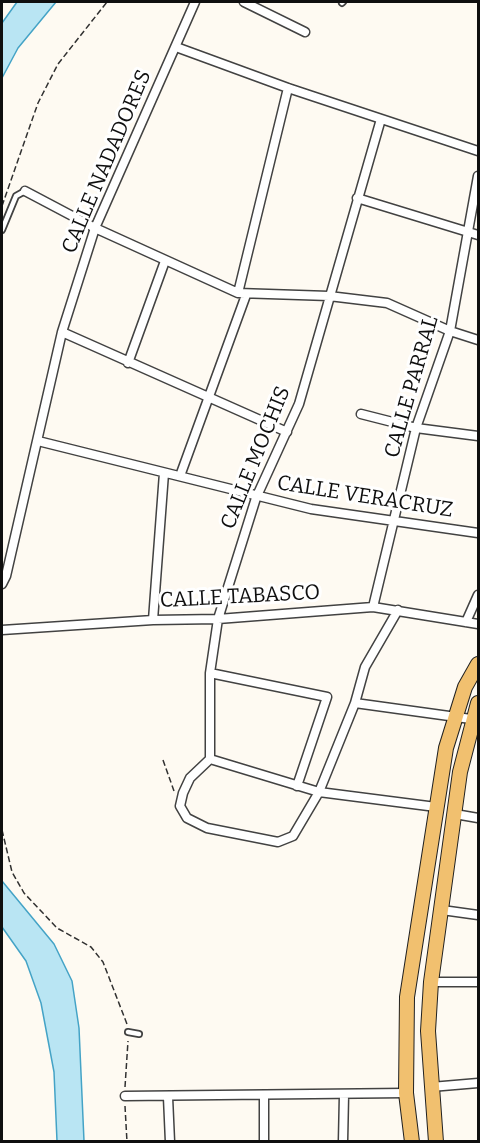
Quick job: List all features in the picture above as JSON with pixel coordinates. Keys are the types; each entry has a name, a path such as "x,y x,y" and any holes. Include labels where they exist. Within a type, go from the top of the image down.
{"main road":[{"path":"412,1142 406,1093 407,997 436,807 454,716 465,687 478,664"},
{"path":"435,1142 428,1014 430,982 460,772 476,719 478,703"}],"street":[{"name":"CALLE NADADORES","path":"2,584 6,576 62,332 95,228 195,2"},
{"path":"244,2 305,32"},
{"path":"176,47 288,88 478,151"},
{"path":"180,476 242,294 288,88"},
{"name":"CALLE MOCHIS","path":"210,759 210,673 218,619 256,498 299,404 381,119"},
{"name":"CALLE PARRAL","path":"373,607 416,428 450,331 478,176"},
{"path":"25,191 95,228 242,294 329,296 387,303 450,331 478,340"},
{"path":"357,198 478,235"},
{"path":"128,363 165,261"},
{"path":"62,332 206,398 287,432"},
{"path":"361,414 416,428 478,436"},
{"name":"CALLE VERACRUZ","path":"38,441 180,476 256,498 311,509 478,533"},
{"path":"153,620 164,473"},
{"path":"466,622 478,595"},
{"name":"CALLE TABASCO","path":"2,630 153,620 218,619 373,607 478,624"},
{"path":"398,610 365,667 355,703 319,792 297,832 288,840 278,842 207,828 188,818 180,806 187,782 210,759 319,792 436,807"},
{"path":"210,673 327,697 297,786"},
{"path":"355,703 476,719"},
{"path":"454,814 478,818"},
{"path":"442,910 478,915"},
{"path":"430,982 478,982"},
{"path":"431,1087 478,1083"},
{"path":"125,1096 406,1093"},
{"path":"343,1142 344,1095"},
{"path":"264,1096 264,1142"},
{"path":"168,1097 170,1142"}],"lane":[{"path":"2,230 16,196 25,191"},
{"path":"128,1032 139,1034"}],"path":[{"path":"2,206 38,103 58,64 106,2"},
{"path":"163,760 180,806"},
{"path":"2,830 12,872 24,893 57,928 91,947 103,962 125,1015 128,1032 125,1096 127,1142"}],"water":[{"path":"17,2 56,2 18,48 2,78 2,23"},
{"path":"2,881 54,944 72,981 79,1028 84,1141 57,1141 54,1072 41,1003 26,961 2,927"}]}
